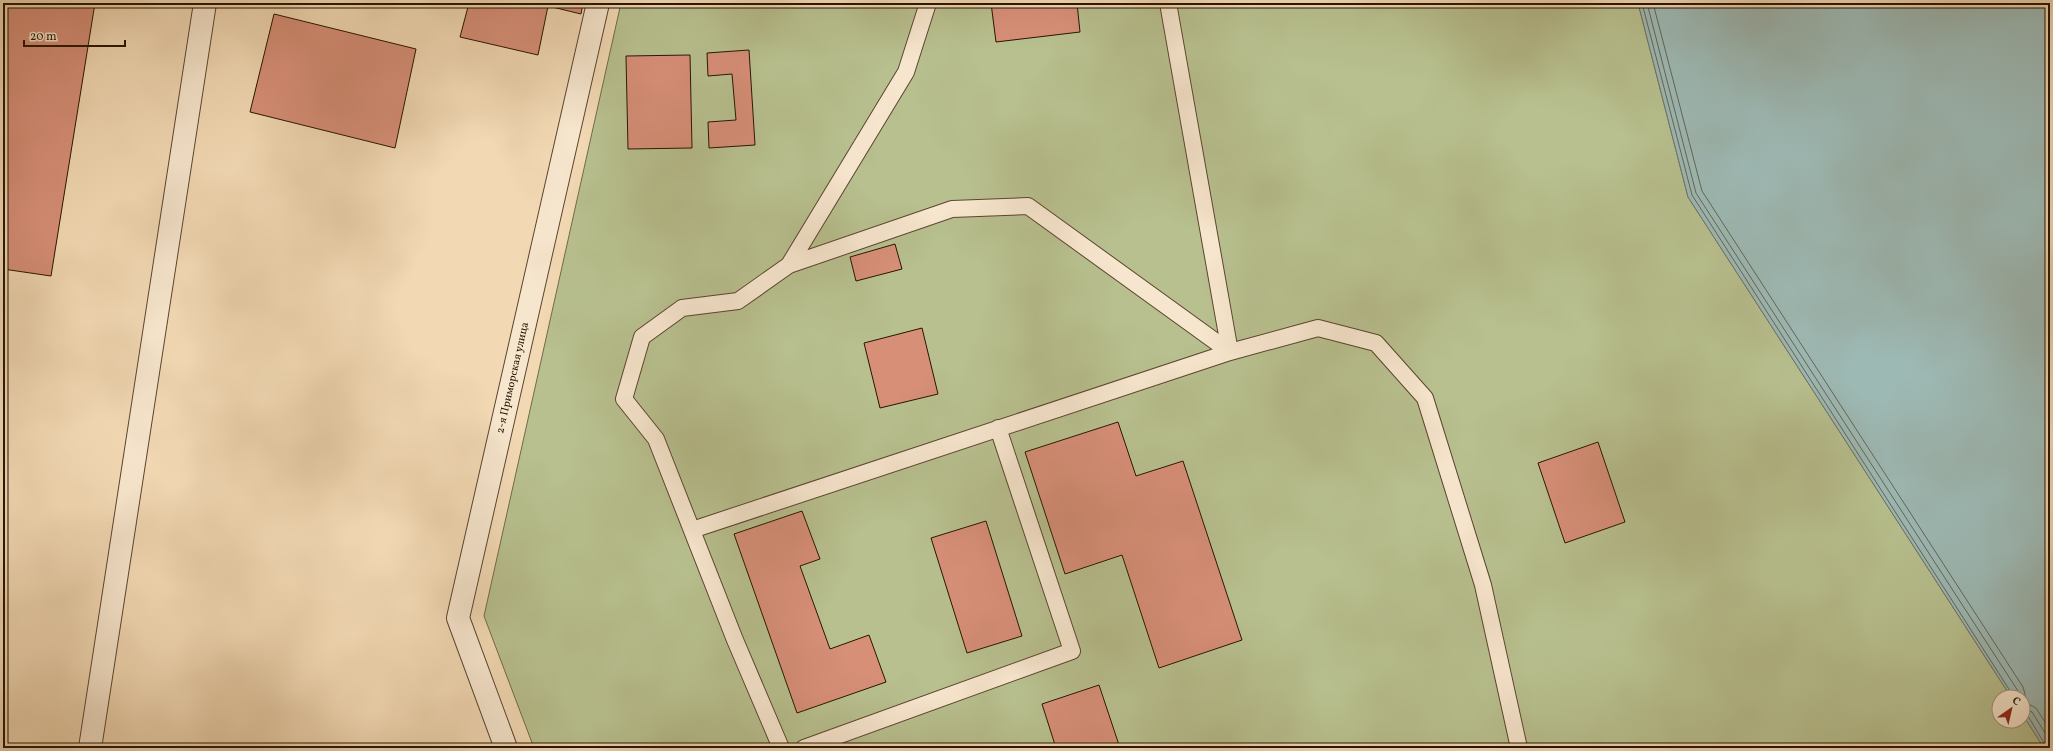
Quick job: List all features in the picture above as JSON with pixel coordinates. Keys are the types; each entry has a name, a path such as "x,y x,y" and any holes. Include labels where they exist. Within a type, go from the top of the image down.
{"street":[{"path":"90,748 205,3"},
{"name":"2-я Приморская улица","path":"506,748 458,618 598,3"}],"lane":[{"path":"789,265 906,72 928,3"},
{"path":"1168,3 1230,352"},
{"path":"781,748 735,640 656,439 624,399 642,337 682,308 738,301 789,265 952,209 1028,206 1230,352"},
{"path":"692,530 1230,352 1318,328 1376,343 1425,398 1483,585 1519,748"},
{"path":"804,748 1072,651 998,428"}],"green space":[{"path":"621,3 1638,3 1688,197 2006,689 1991,689 1991,729 2031,729 2031,728 2044,748 534,748 484,616"}],"water":[{"path":"1638,3 2050,3 2050,748 2044,748 2031,728 2031,689 2006,689 1688,197"}],"building":[{"path":"3,3 95,3 51,276 3,269"},
{"path":"469,3 583,3 581,14 548,6 538,55 460,37"},
{"path":"991,3 1077,3 1080,32 996,42"},
{"path":"274,14 416,49 395,148 250,112"},
{"path":"749,50 755,145 709,148 708,122 736,120 732,74 708,76 707,53"},
{"path":"690,55 692,148 628,149 626,56"},
{"path":"895,244 902,269 856,281 850,257"},
{"path":"922,328 938,394 880,408 864,343"},
{"path":"1118,422 1136,476 1183,461 1242,640 1159,668 1122,555 1065,574 1025,452"},
{"path":"1598,442 1625,522 1565,543 1538,463"},
{"path":"802,511 820,559 800,566 830,649 869,635 886,682 797,713 734,534"},
{"path":"986,521 1022,636 967,653 931,538"},
{"path":"1099,685 1120,748 1056,748 1042,704"}]}
